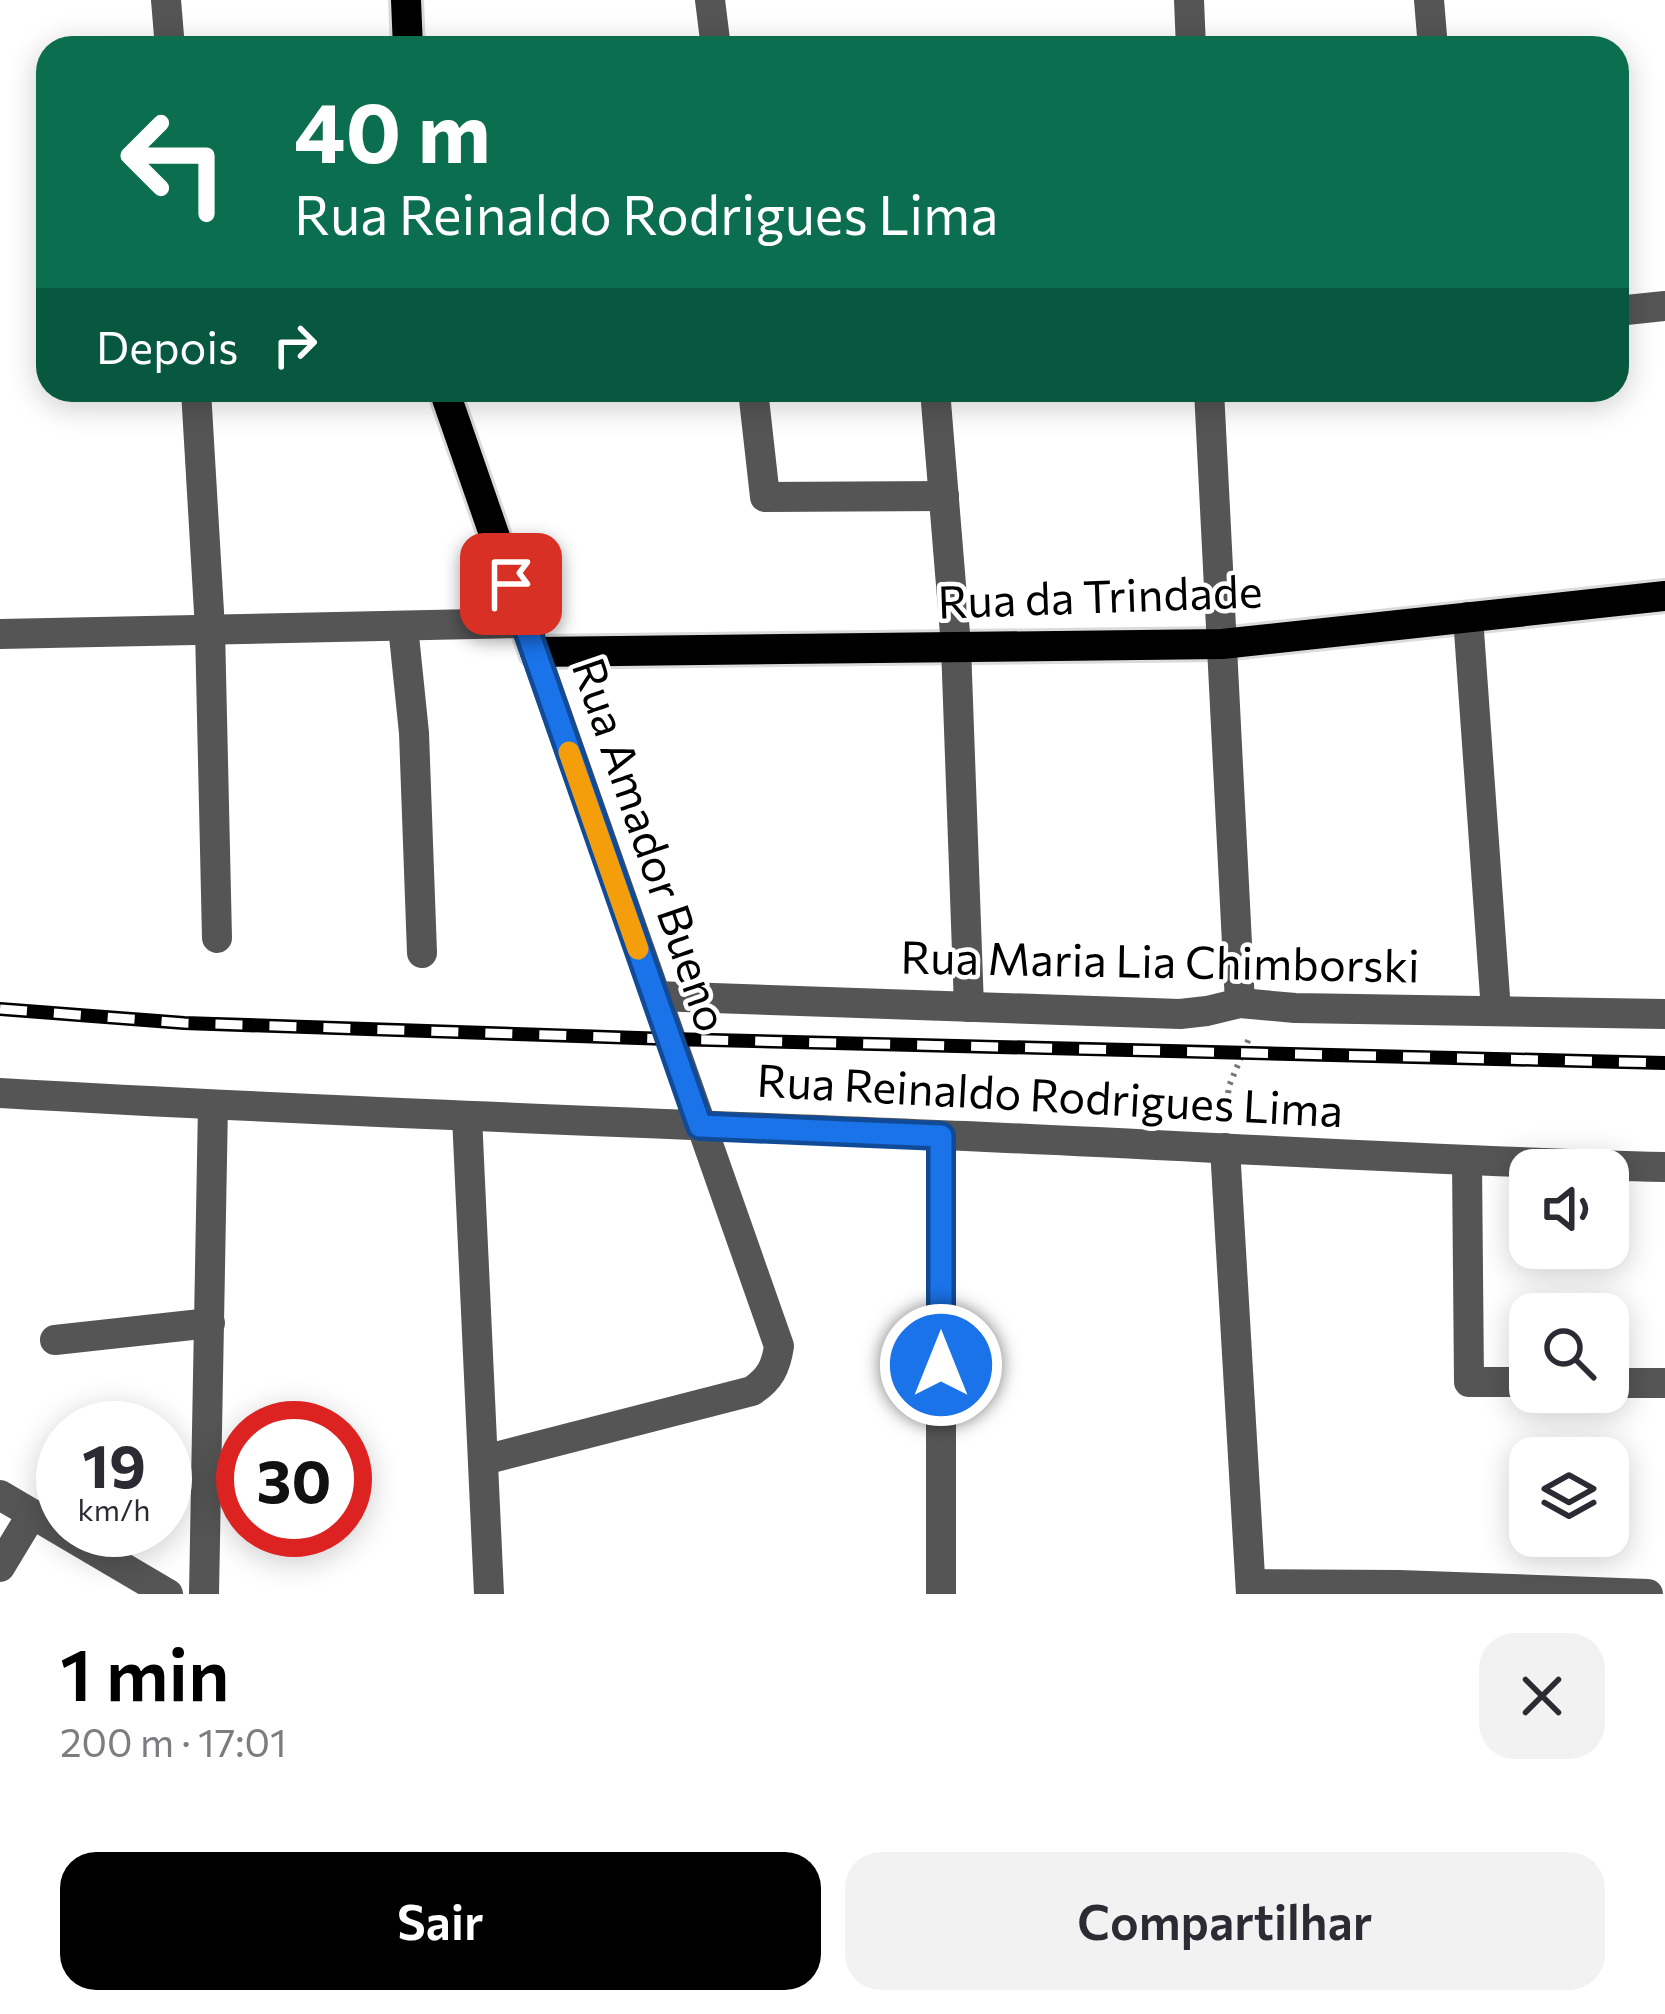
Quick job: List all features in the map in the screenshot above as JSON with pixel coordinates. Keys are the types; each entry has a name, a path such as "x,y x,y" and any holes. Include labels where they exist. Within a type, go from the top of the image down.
{"main road":[{"path":"406,0 408,36"},
{"name":"Rua Amador Bueno","path":"448,402 530,638"},
{"name":"Rua da Trindade","path":"530,638 956,646 1222,644 1665,596"}],"street":[{"path":"166,0 169,36"},
{"path":"710,0 714,36"},
{"path":"1189,0 1190,36"},
{"path":"1430,0 1432,36"},
{"path":"1629,310 1665,306"},
{"path":"197,402 210,629 217,938"},
{"path":"754,402 765,497 944,496"},
{"path":"936,402 956,646 969,1007"},
{"path":"1210,402 1240,1003"},
{"path":"1468,617 1496,1011"},
{"path":"403,626 414,734 422,952"},
{"name":"Rua da Trindade","path":"0,634 403,626 530,638"},
{"name":"Rua Amador Bueno","path":"484,1460 752,1391 765,1383 776,1366 779,1346 530,638"},
{"name":"Rua Maria Lia Chimborski","path":"655,996 1180,1014 1240,1003 1665,1014"},
{"name":"Rua Reinaldo Rodrigues Lima","path":"0,1094 1467,1162 1665,1167"},
{"path":"204,1594 213,1106"},
{"path":"467,1116 490,1594"},
{"path":"940,1594 941,1136"},
{"path":"1225,1148 1251,1589 1400,1585 1648,1594"},
{"path":"1467,1162 1469,1382 1509,1382"},
{"path":"55,1340 210,1323"},
{"path":"1629,1383 1665,1383"},
{"path":"0,1495 168,1594"},
{"path":"0,1567 32,1514"}],"path":[{"path":"1225,1148 1228,1086 1251,1034 1250,1018 1240,1003"}],"railway":[{"path":"0,1009 184,1023 669,1039 1665,1063"}],"slow traffic":[{"path":"569,752 638,949"}],"route":[{"path":"511,584 700,1126 941,1136 941,1365"}]}
